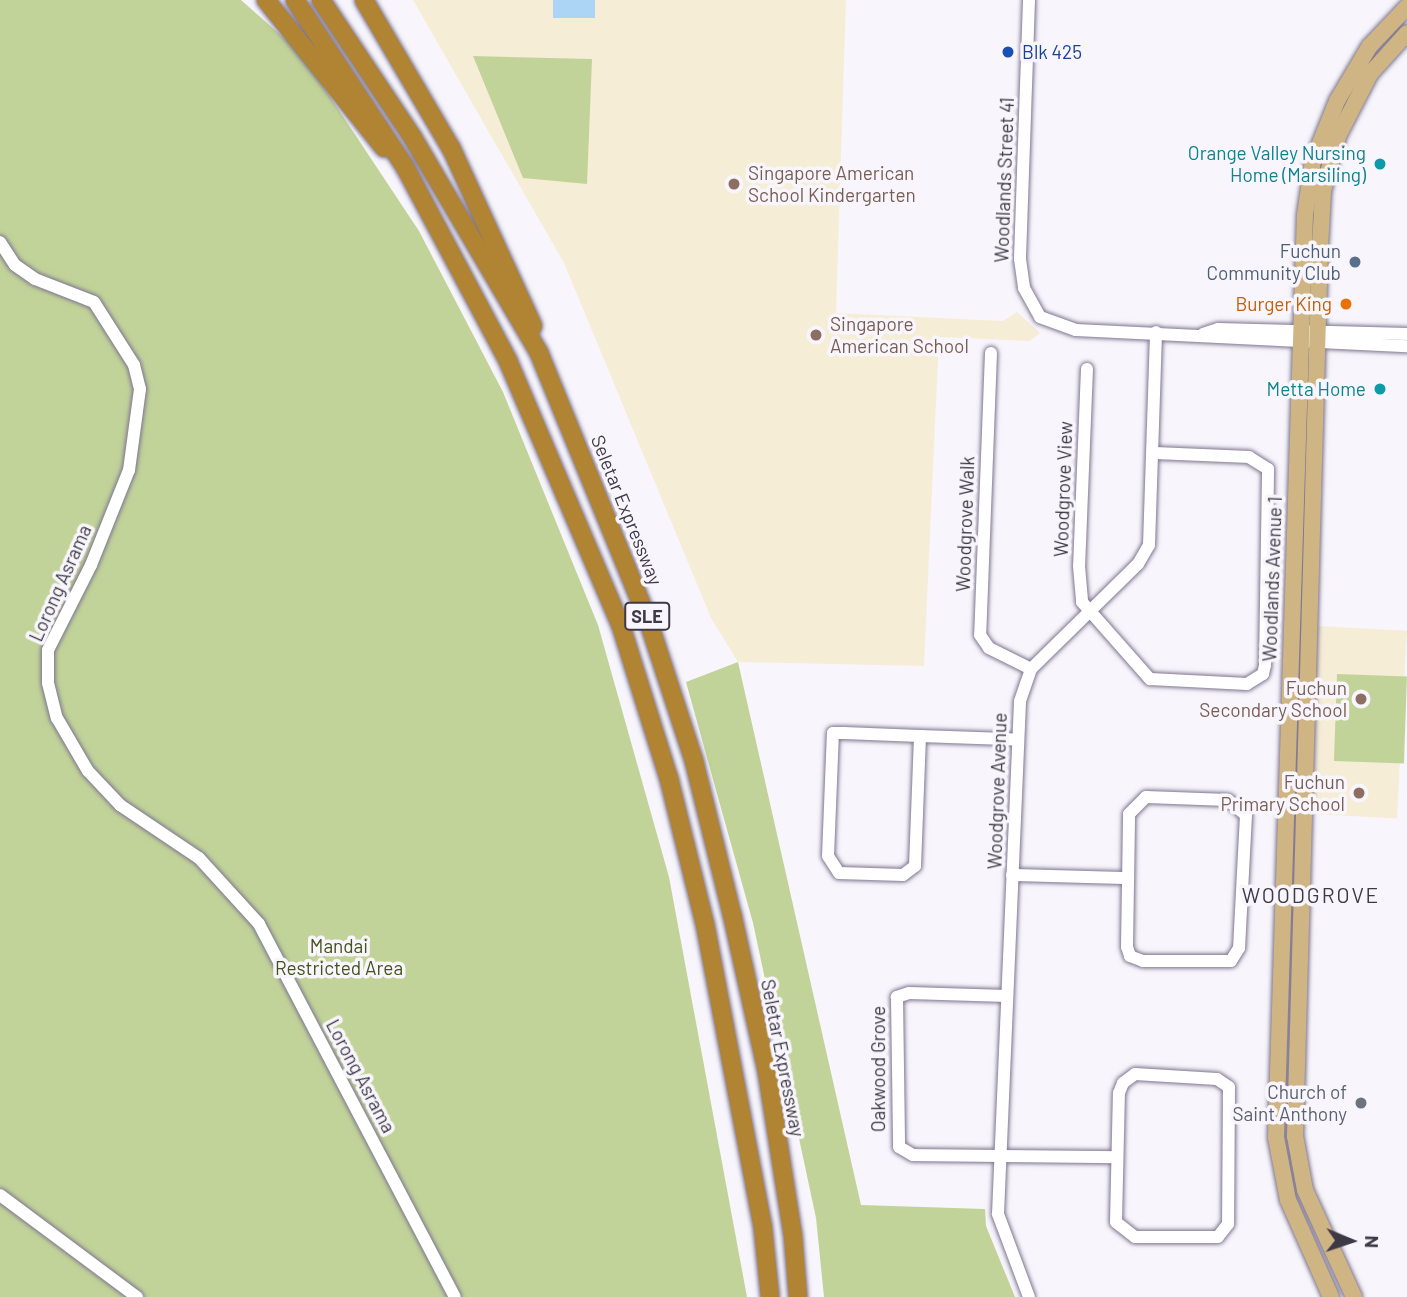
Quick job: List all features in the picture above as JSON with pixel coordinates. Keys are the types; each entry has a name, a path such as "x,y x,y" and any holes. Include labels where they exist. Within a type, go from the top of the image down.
{"highway":[{"path":"266,0 373,139 404,167"},
{"path":"295,0 404,167"},
{"name":"Seletar Expressway","path":"321,0 413,138 539,353 648,617 694,761 767,1072 793,1236 798,1297"},
{"path":"364,0 451,148 529,312 539,353"},
{"name":"SLE","path":"404,167 508,361 621,626 669,779 705,924 763,1229 770,1297"}],"main road":[{"name":"Woodlands Avenue 1","path":"1354,1297 1305,1190 1295,1136 1309,337 1306,205 1317,151 1337,101 1369,47 1407,7"},
{"name":"Woodlands Avenue 1","path":"1331,1297 1288,1200 1276,1137 1309,337 1328,167 1353,103 1379,63 1407,33"}],"street":[{"name":"Woodlands Street 41","path":"1029,0 1020,259 1024,288 1040,317 1056,326 1203,334 1210,329 1309,337"},
{"name":"Lorong Asrama","path":"0,242 15,265 35,279 94,302 134,365 140,389 129,470 91,565 48,650 48,683 57,718 88,771 120,805 199,858 259,924 455,1297"},
{"name":"Woodgrove Avenue","path":"1029,1297 998,1214 1022,688 1031,669 1086,610 1144,556 1152,534 1156,332"},
{"path":"1309,337 1407,334"},
{"path":"1309,337 1407,346"},
{"name":"Woodgrove Walk","path":"991,353 980,635 989,649 1031,669"},
{"name":"Woodgrove View","path":"1086,610 1079,590 1087,369"},
{"path":"1086,610 1150,679 1247,684 1263,674 1268,469 1249,457 1155,453"},
{"path":"920,736 915,866 903,875 839,873 828,856 833,733 920,736 1018,740"},
{"path":"1138,800 1227,800 1246,815 1239,948 1231,961 1143,961 1130,956 1126,947 1126,878 1129,814 1138,800"},
{"path":"1012,875 1126,878"},
{"name":"Oakwood Grove","path":"1001,1157 913,1154 899,1147 897,998 909,993 1007,996"},
{"path":"1135,1074 1217,1079 1229,1087 1228,1224 1218,1237 1135,1237 1122,1230 1116,1222 1116,1157 1119,1093 1127,1079 1135,1074"},
{"path":"1001,1157 1116,1157"},
{"path":"0,1195 137,1297"}],"shaded area":[{"name":"Singapore American School","path":"413,0 846,0 836,313 1003,321 1017,312 1040,333 1030,341 939,337 924,666 738,662 711,618 564,263"},
{"name":"Fuchun Secondary School","path":"1317,626 1407,631 1397,818 1307,814"}],"green space":[{"name":"Mandai Restricted Area","path":"0,0 241,0 301,53 419,231 503,392 598,625 669,877 747,1297 0,1297"},
{"path":"473,56 592,59 587,184 523,178"},
{"path":"738,662 861,1205 985,1209 986,1226 1015,1297 824,1297 816,1218 753,923 686,682"},
{"path":"1337,674 1407,676 1404,763 1334,761"}],"water":[{"path":"553,0 595,0 595,18 553,18"}],"place":[{"name":"Blk 425","path":"1008,52"},
{"name":"Orange Valley Nursing Home (Marsiling)","path":"1380,164"},
{"name":"Singapore American School Kindergarten","path":"734,184"},
{"name":"Fuchun Community Club","path":"1355,262"},
{"name":"Burger King","path":"1346,304"},
{"name":"Singapore American School","path":"816,335"},
{"name":"Metta Home","path":"1380,389"},
{"name":"Fuchun Secondary School","path":"1361,699"},
{"name":"Fuchun Primary School","path":"1359,793"},
{"name":"Church of Saint Anthony","path":"1361,1103"}],"district":[{"name":"WOODGROVE","path":"1311,895"}]}
